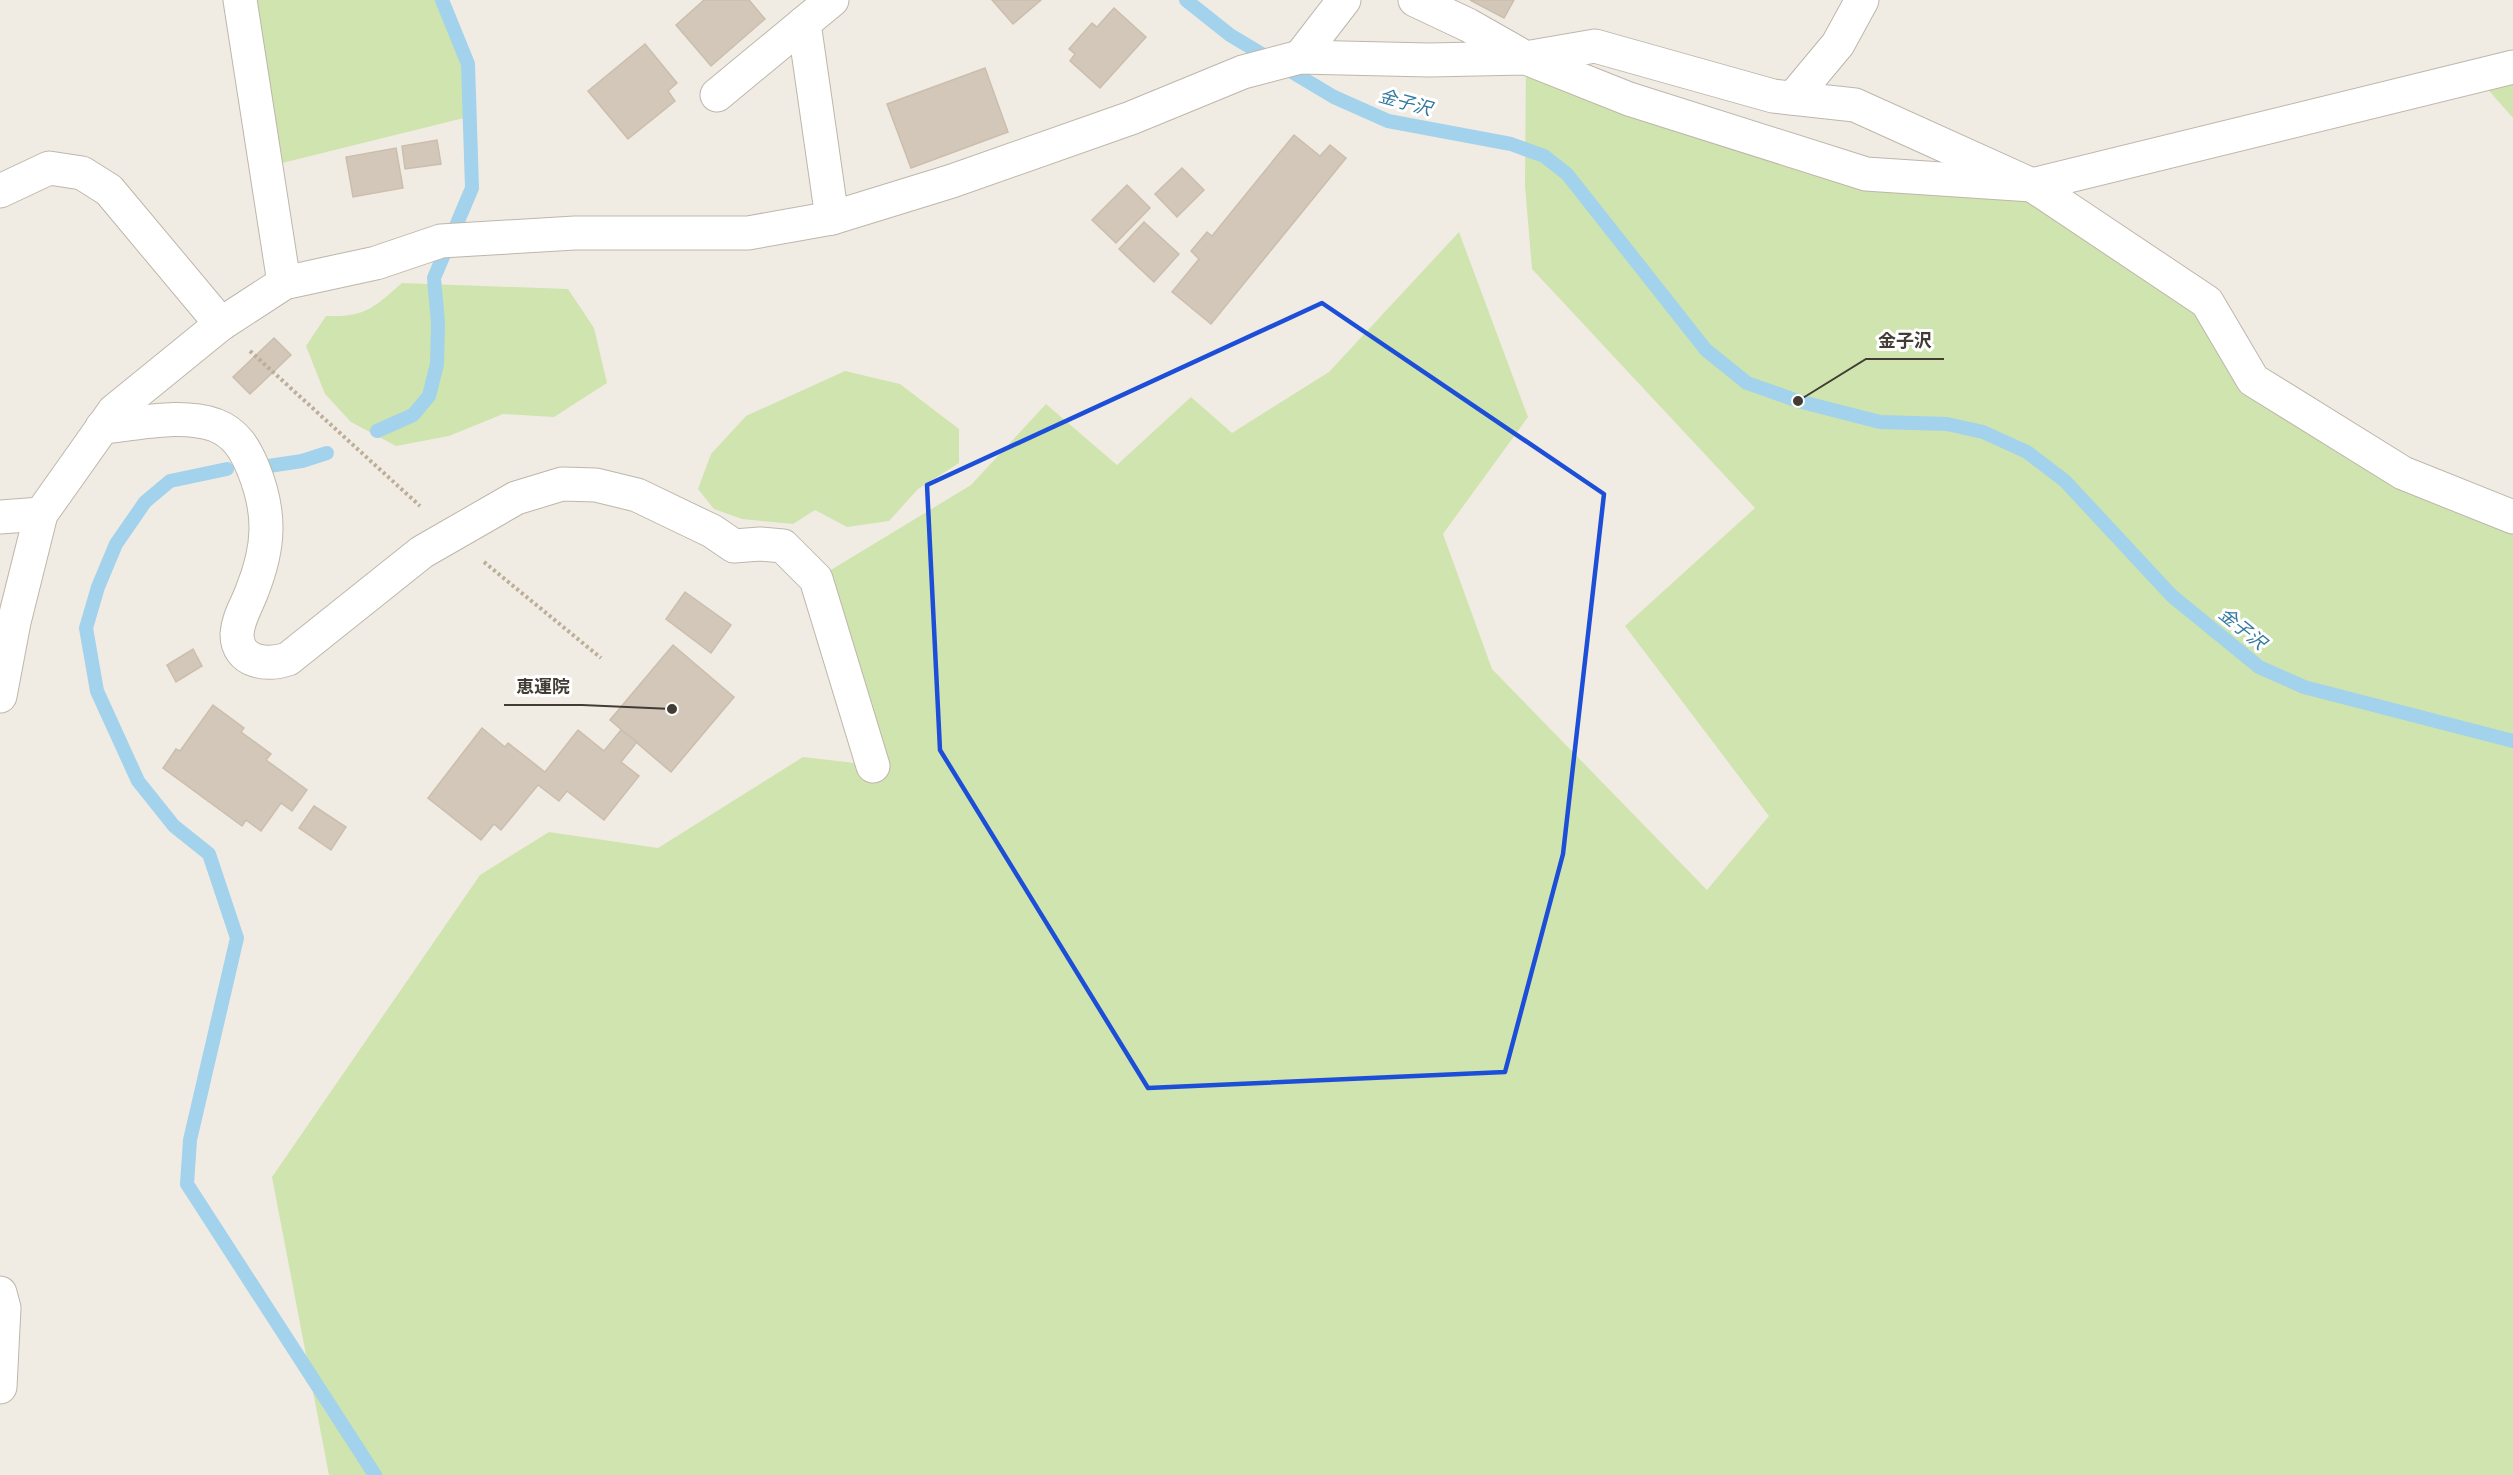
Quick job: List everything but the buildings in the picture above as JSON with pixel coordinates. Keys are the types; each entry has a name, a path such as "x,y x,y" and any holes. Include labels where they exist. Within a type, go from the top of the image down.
{"street":[{"path":"240,0 284,283"},
{"path":"717,95 832,0"},
{"path":"1300,57 1344,0"},
{"path":"1415,0 1468,25 1526,58 1629,99 1866,174 2032,185 2513,67"},
{"path":"1793,99 1838,44 1862,0"},
{"path":"804,23 832,218"},
{"path":"0,696 14,622 41,514 114,411 221,324 284,283 376,263 455,240 575,233 748,233 832,218 952,181 1121,122 1243,72 1300,57 1429,60 1526,58 1595,46 1773,96 1855,105 2032,185 2207,302 2253,380 2403,473 2513,517"},
{"path":"0,191 49,168 82,173 110,190 221,324"},
{"path":"102,427 188,419 217,426 243,443 263,492 268,534 253,589 239,622 237,636 245,653 262,664 274,664 288,659 422,552 516,498 562,484 596,485 637,495 712,531 734,546 760,544 783,546 816,579 873,766"},
{"path":"0,517 41,514"},
{"path":"0,1293 4,1308 0,1388"}],"path":[{"path":"221,324 451,535 601,658"}],"highlighted area":[{"path":"1322,303 1604,494 1563,854 1505,1072 1148,1088 940,750 927,485"}],"green space":[{"path":"240,0 442,0 468,64 472,116 266,167"},
{"path":"1526,58 1866,174 2032,185 2207,302 2253,380 2403,473 2513,507 2513,1475 329,1475 272,1177 480,875 549,832 658,848 803,757 872,765 816,579 971,485 1046,404 1117,465 1191,397 1232,433 1329,372 1459,232 1528,417 1443,534 1492,669 1707,890 1769,816 1625,626 1755,508 1532,269 1525,186"},
{"path":"2513,60 2513,118 2476,76"},
{"path":"402,283 568,289 594,328 607,383 554,417 503,414 449,436 396,446 351,422 325,394 306,346 326,316 360,313 376,305"},
{"path":"845,371 900,384 959,429 959,463 918,489 889,521 847,527 815,510 793,524 742,519 714,509 698,489 711,454 746,416"}],"waterway":[{"path":"377,431 413,415 429,396 437,364 438,323 434,278 472,188 468,64 442,0"},
{"name":"金子沢","path":"1186,0 1230,35 1334,97 1388,121 1511,144 1544,156 1567,174 1706,350 1747,383 1798,401 1880,422 1947,424 1983,432 2027,452 2065,481 2172,596 2259,667 2304,687 2513,741"},
{"path":"262,467 302,461 327,453"},
{"path":"227,469 170,481 145,502 116,544 98,587 86,628 97,691 138,781 174,826 209,854 237,938 190,1140 187,1184 375,1475"}],"place":[{"name":"金子沢","path":"1798,401"},
{"name":"恵運院","path":"672,709"}]}
